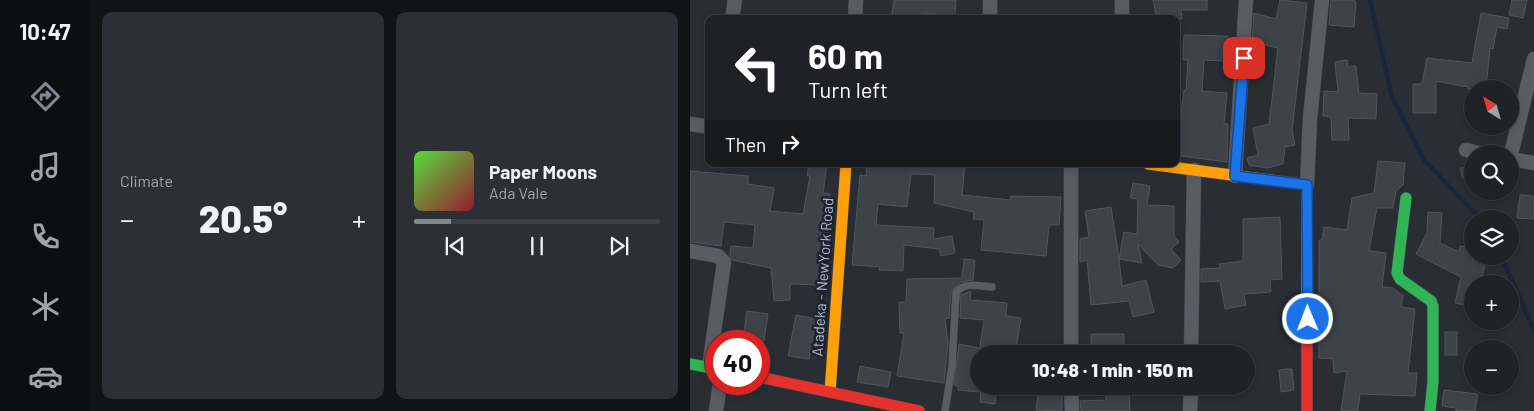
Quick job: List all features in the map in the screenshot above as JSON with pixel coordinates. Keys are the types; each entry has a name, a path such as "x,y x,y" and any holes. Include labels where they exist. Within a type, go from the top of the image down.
{"street":[{"path":"733,15 735,0"},
{"path":"855,15 856,0"},
{"path":"990,0 990,15"},
{"path":"1122,0 1122,15"},
{"path":"1235,176 1246,0"},
{"path":"1306,411 1307,185 1310,119 1322,0"},
{"path":"1513,145 1534,59"},
{"path":"690,124 705,126"},
{"path":"1519,160 1534,163"},
{"name":"Atadeka - NewYork Road","path":"830,392 846,167"},
{"path":"1071,167 1071,345"},
{"path":"1171,167 1307,185"},
{"path":"1191,345 1194,170"},
{"path":"1406,198 1397,273 1400,279 1430,301 1433,306 1433,382 1430,411"},
{"path":"690,252 718,256 724,262 717,330"},
{"path":"690,364 705,367"},
{"path":"770,379 919,411"},
{"path":"716,411 718,395"},
{"path":"1071,395 1072,411"},
{"path":"1190,411 1191,395"}],"lane":[{"path":"946,411 952,366 956,293 959,289 970,285 992,287"}],"building":[{"path":"894,0 956,0 955,15 892,14"},
{"path":"1153,0 1207,0 1207,10 1181,10 1182,19 1180,19 1180,15 1156,15"},
{"path":"1280,0 1307,3 1292,130 1295,145 1285,147 1283,164 1267,168 1249,165 1247,158 1258,155 1253,128 1269,124 1278,48 1252,42 1254,13 1276,19"},
{"path":"1331,0 1354,0 1356,2 1354,27 1329,25"},
{"path":"1512,0 1527,0 1523,18 1509,15"},
{"path":"1481,13 1509,18 1507,29 1497,27 1493,49 1490,48 1487,80 1464,80 1464,86 1436,81 1436,113 1413,113 1413,84 1422,84 1427,58 1472,63"},
{"path":"1184,35 1228,36 1227,61 1204,60 1202,91 1227,93 1224,124 1228,124 1227,162 1181,156 1181,113 1184,90 1186,90 1188,60 1183,60"},
{"path":"1347,60 1348,67 1356,66 1359,93 1377,94 1376,119 1348,118 1349,140 1332,140 1331,117 1323,116 1324,91 1338,92 1335,62"},
{"path":"1378,161 1405,163 1403,185 1396,191 1393,208 1377,208 1369,251 1386,253 1382,287 1393,288 1403,296 1401,307 1415,309 1408,373 1417,373 1415,396 1360,394 1358,411 1341,411 1347,371 1334,373 1333,359 1319,358 1319,240 1322,240 1324,227 1347,230 1352,198 1374,193"},
{"path":"808,167 827,167 823,193 830,194 818,285 792,284 790,286 790,300 774,301 771,268 732,260 730,255 731,246 753,248 755,225 724,222 721,246 690,242 690,171 748,176 748,184 774,188 770,211 803,214 810,176 807,176"},
{"path":"867,167 965,167 962,195 1011,200 1011,196 1061,197 1059,225 1049,225 1046,256 981,250 984,220 973,219 974,212 934,203 935,175 911,174 907,207 878,204 876,225 934,228 933,239 952,236 955,253 941,256 939,249 904,245 903,271 879,270 880,267 852,265 860,175 866,176"},
{"path":"1464,167 1463,179 1460,168"},
{"path":"1133,183 1150,186 1147,205 1174,206 1174,236 1179,242 1171,249 1181,260 1173,268 1158,265 1138,244 1142,263 1119,259 1124,232 1137,234 1138,199 1130,198"},
{"path":"1520,195 1534,196 1534,219 1519,218"},
{"path":"1111,207 1122,286 1146,280 1154,312 1133,317 1129,301 1091,305 1087,260 1080,262 1080,239 1089,237 1085,211"},
{"path":"1428,212 1442,213 1440,243 1459,252 1460,246 1464,247 1464,265 1485,265 1482,275 1464,275 1464,305 1455,303 1461,277 1416,254 1427,233"},
{"path":"1280,217 1282,279 1270,280 1271,292 1244,294 1246,305 1225,309 1220,281 1201,282 1201,269 1220,268 1219,264 1243,261 1243,219"},
{"path":"964,259 975,260 973,280 961,282 951,292 949,318 945,319 948,342 944,383 897,376 904,333 900,333 899,302 906,302 907,279 962,278"},
{"path":"971,291 970,300 1007,303 1006,316 1021,318 1016,345 980,345 984,320 960,318 961,295"},
{"path":"747,311 768,314 766,330 744,330"},
{"path":"796,315 816,319 809,359 788,356"},
{"path":"1445,332 1457,332 1457,355 1445,355"},
{"path":"1091,334 1124,334 1124,345 1091,345"},
{"path":"959,344 970,346 970,391 958,390 958,386 954,385"},
{"path":"860,366 891,372 888,387 857,382"},
{"path":"1292,369 1294,390 1281,392 1279,370"},
{"path":"1444,390 1464,392 1464,395 1478,395 1475,411 1456,411 1456,408 1442,406"},
{"path":"980,395 996,395 995,404 980,402"},
{"path":"1038,395 1062,395 1062,411 1036,410"},
{"path":"1106,395 1129,395 1130,411 1081,411 1080,401 1106,400"}],"waterway":[{"path":"1370,0 1392,97 1424,160 1472,210"},
{"path":"1505,265 1534,330"}],"traffic: fast":[{"path":"1406,198 1397,273 1400,279 1431,301 1433,306 1433,382 1430,411"},
{"path":"690,364 705,367"}],"traffic: slow":[{"path":"830,392 846,167"},
{"path":"1171,167 1307,185 1307,310"}],"traffic: jam":[{"path":"1307,310 1307,411"},
{"path":"770,379 919,411"}],"route":[{"path":"1244,58 1235,176 1307,185 1308,319"}]}
